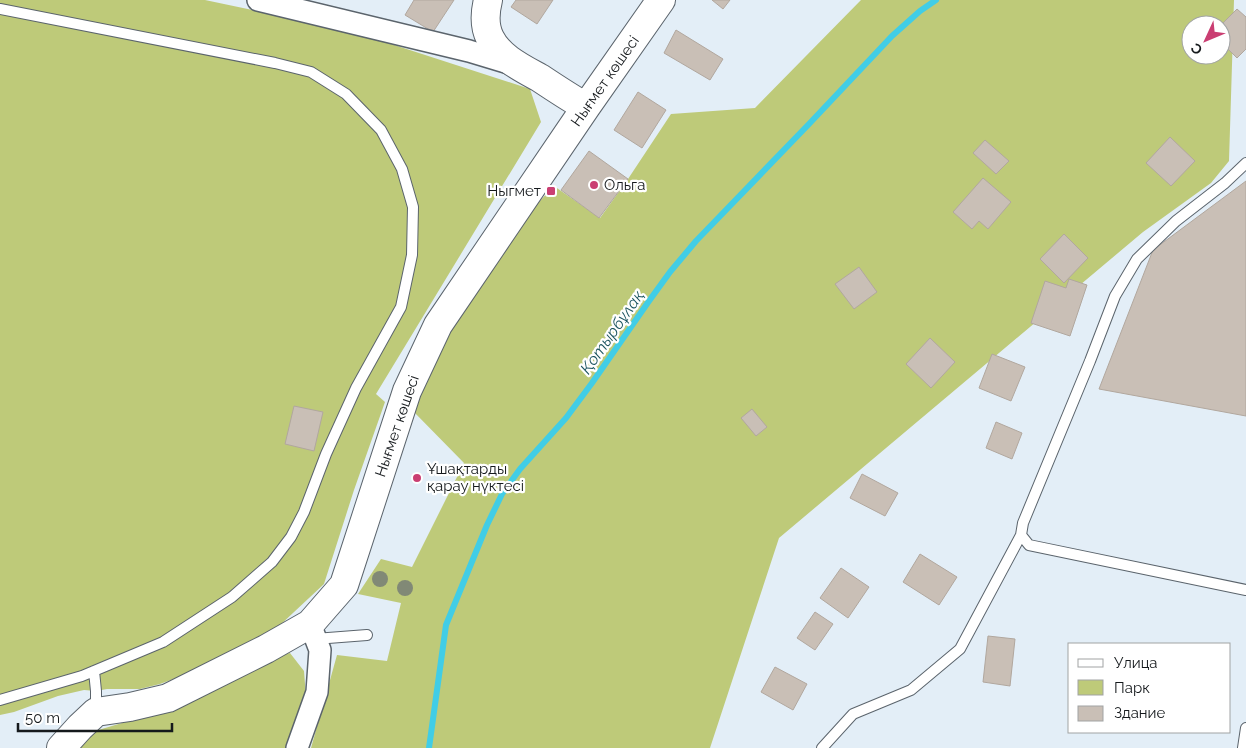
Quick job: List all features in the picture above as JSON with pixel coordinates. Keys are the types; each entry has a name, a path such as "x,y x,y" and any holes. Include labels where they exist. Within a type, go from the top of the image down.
{"main road":[{"path":"488,0 485,10 486,29 496,47 519,66 586,107"},
{"name":"Нығмет көшесі","path":"96,712 130,707 168,698 266,649 313,632 344,585 407,391 438,326 661,0"},
{"path":"61,748 96,712"}],"street":[{"path":"258,0 469,51 519,66"},
{"path":"297,748 317,692 320,650 313,632"}],"lane":[{"path":"0,9 275,63 311,72 346,94 380,130 402,169 413,208 412,255 401,307 356,388 326,454 304,512 291,537 272,562 232,597 162,642 82,676 0,700"},
{"path":"822,748 853,714 911,690 960,649 1021,535 1023,523 1115,296 1137,259 1176,221 1225,183 1246,163"},
{"path":"1021,535 1029,545 1246,590"},
{"path":"313,632 367,635"},
{"path":"94,671 96,712"},
{"path":"1243,748 1246,728"}],"green space":[{"path":"0,0 205,0 348,30 530,89 541,122 376,394 385,402 324,584 278,627 184,675 140,689 84,690 58,696 14,712 0,715"},
{"path":"861,0 1234,0 1229,161 1211,183 1143,232 779,538 710,748 311,748 337,655 387,661 401,603 358,594 381,559 412,567 464,463 412,410 447,325 536,205 554,186 600,218 671,114 755,108"},
{"path":"290,653 304,671 306,697 290,748 80,748 95,731 176,707 274,656"}],"building":[{"path":"414,0 454,0 433,32 405,15"},
{"path":"516,0 553,0 537,24 511,7"},
{"path":"712,0 730,0 723,9"},
{"path":"1237,9 1246,17 1246,49 1237,58 1231,52 1231,15"},
{"path":"676,30 723,59 710,80 664,53"},
{"path":"638,92 666,110 642,148 614,130"},
{"path":"1170,137 1195,161 1171,186 1146,163"},
{"path":"985,140 1009,161 996,174 973,153"},
{"name":"Ольга","path":"589,151 628,179 599,218 561,190"},
{"path":"983,178 1011,202 988,229 979,221 972,229 953,212"},
{"path":"1246,181 1246,416 1099,389 1153,250"},
{"path":"1064,234 1088,258 1064,283 1040,259"},
{"path":"859,267 877,292 854,309 835,284"},
{"path":"1069,279 1087,285 1070,336 1031,323 1045,281 1066,288"},
{"path":"930,338 955,362 931,388 906,364"},
{"path":"992,354 1025,367 1011,401 979,388"},
{"path":"294,406 323,412 314,451 285,444"},
{"path":"752,409 767,427 756,436 741,418"},
{"path":"996,422 1022,433 1012,459 986,448"},
{"path":"862,474 898,493 885,516 850,498"},
{"path":"920,554 957,577 939,605 903,582"},
{"path":"841,568 869,587 848,618 820,598"},
{"path":"815,612 833,624 815,650 797,638"},
{"path":"988,636 1015,639 1010,686 983,682"},
{"path":"775,667 807,684 793,710 761,692"}],"waterway":[{"name":"Қотырбұлақ","path":"429,748 446,625 487,525 502,494 520,469 566,418 670,272 696,241 892,36 920,11 936,0"}],"place":[{"name":"Ольга","path":"594,185"},
{"name":"Ныгмет","path":"551,191"},
{"name":"Ұшақтарды қарау нүктесі","path":"417,478"}]}
